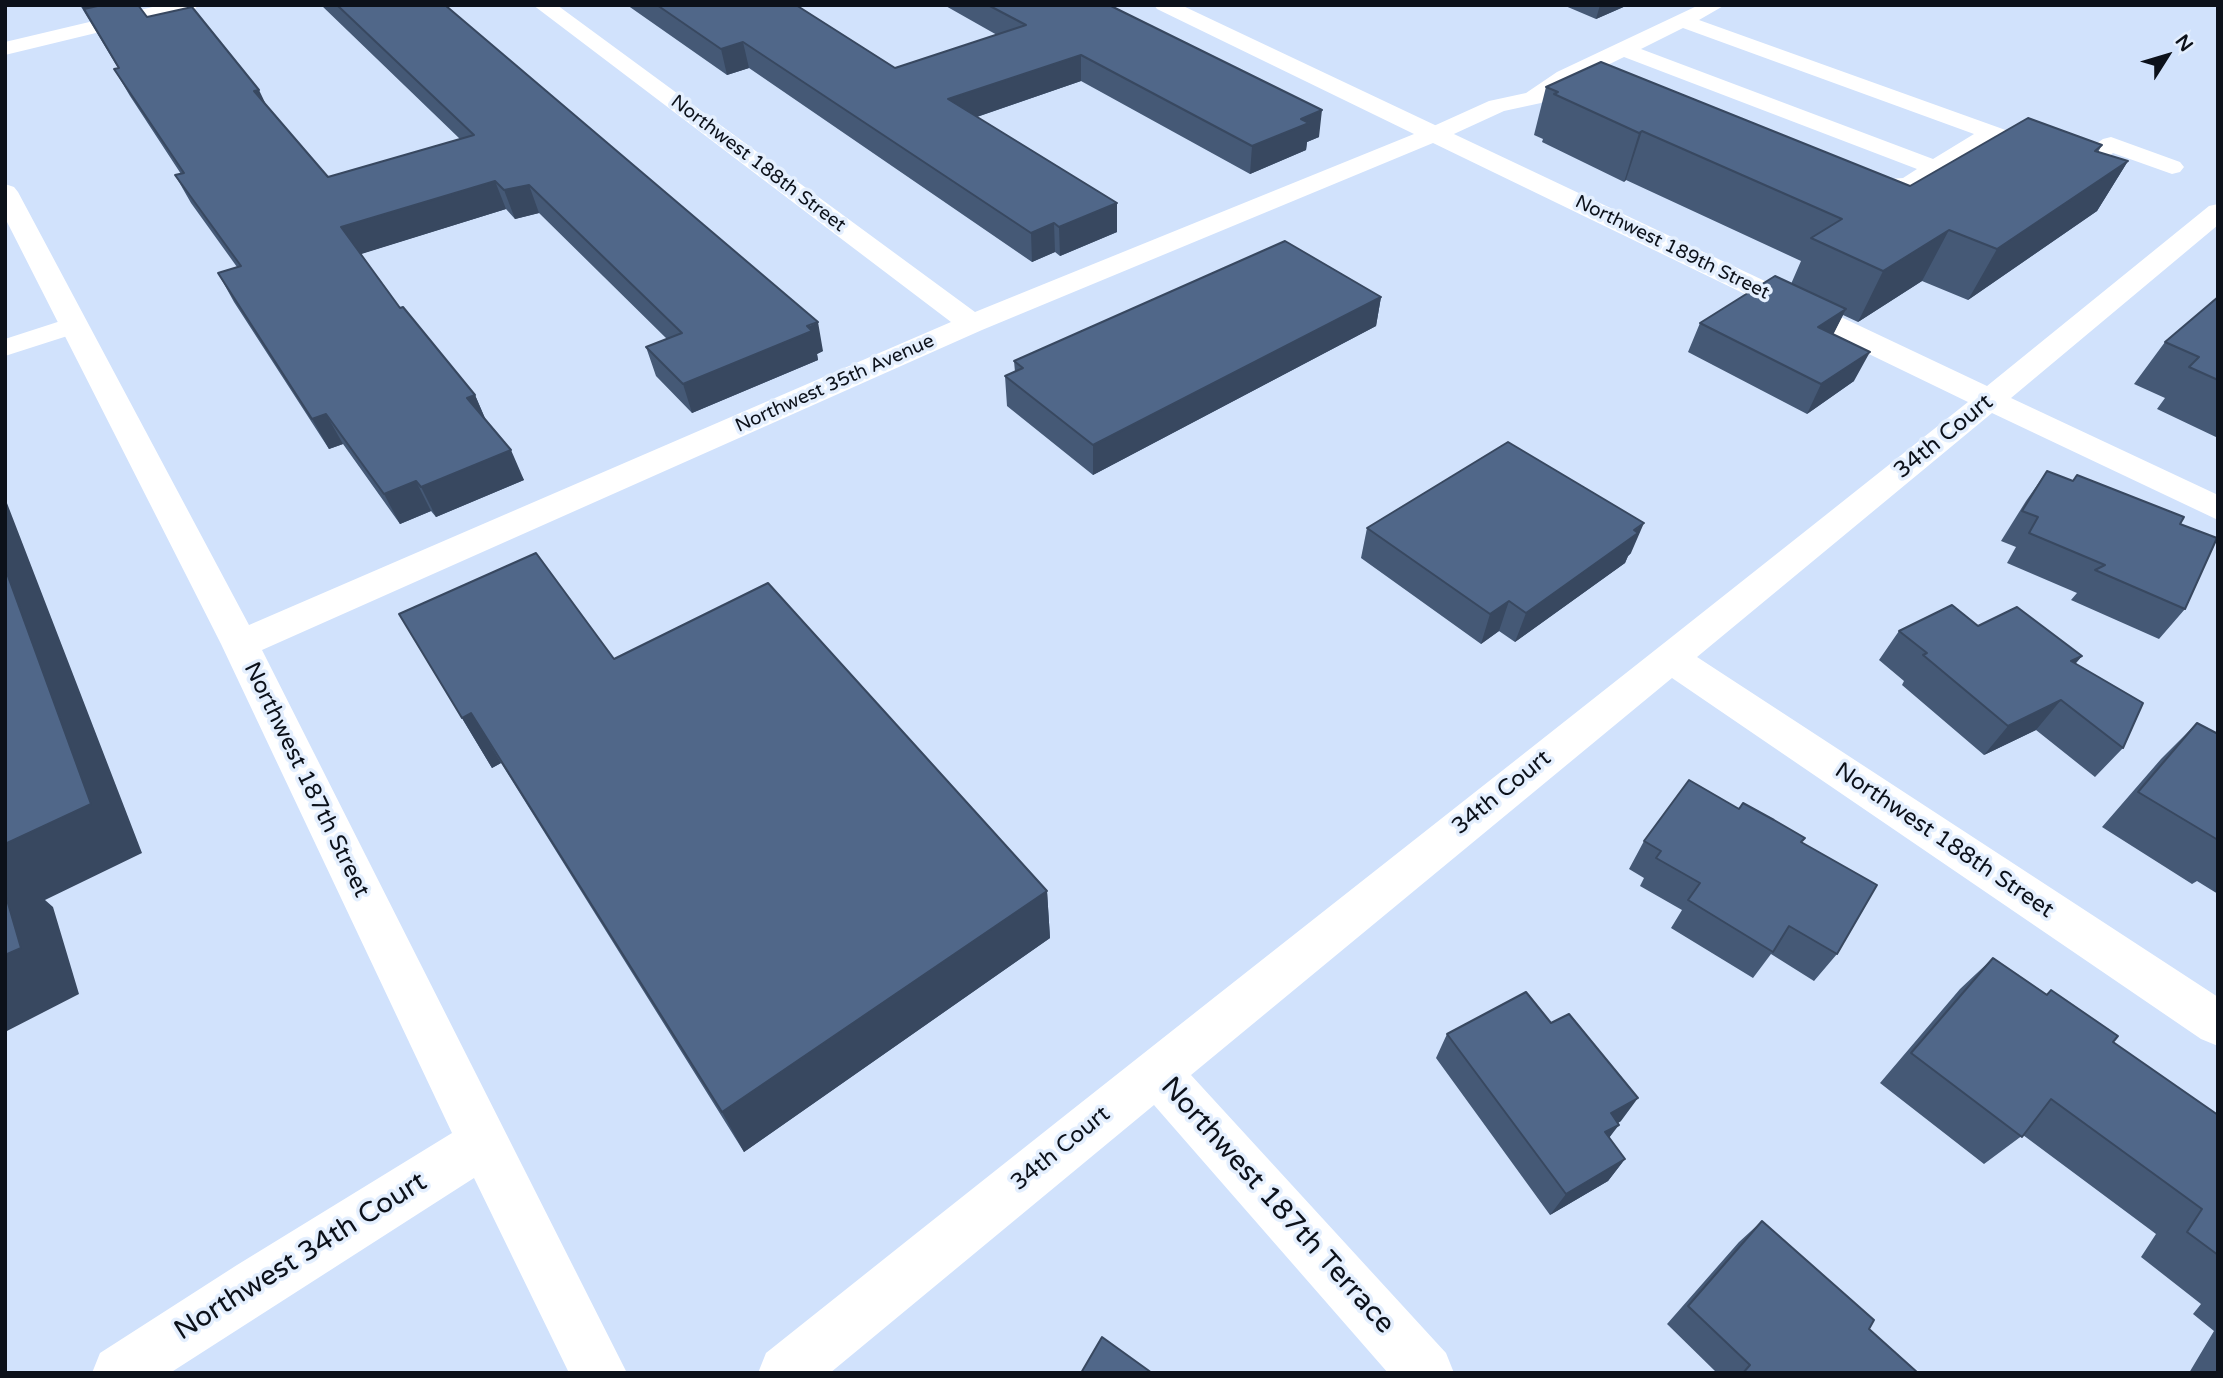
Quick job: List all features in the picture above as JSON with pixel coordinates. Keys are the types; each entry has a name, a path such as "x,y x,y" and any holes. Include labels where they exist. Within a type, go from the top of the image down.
{"street":[{"path":"5,49 188,5"},
{"name":"Northwest 188th Street","path":"543,5 972,324"},
{"name":"Northwest 189th Street","path":"1164,5 2218,509"},
{"name":"Northwest 35th Avenue","path":"240,644 972,324 1435,134"},
{"name":"Northwest 187th Street","path":"5,191 240,644 483,1143 599,1373"},
{"name":"34th Court","path":"786,1373 1156,1071 1990,400 2218,212"},
{"name":"Northwest 188th Street","path":"1670,659 2218,1024"},
{"name":"Northwest 187th Terrace","path":"1156,1071 1426,1373"},
{"name":"Northwest 34th Court","path":"120,1373 256,1284 483,1143"}],"lane":[{"path":"1435,134 1497,106 1533,98 1565,78 1685,22 1715,5"},
{"path":"1685,22 2081,165 2111,144 2172,167"},
{"path":"1623,49 1935,168"},
{"path":"1565,78 1591,88"},
{"path":"1462,146 1524,118 1533,98"},
{"path":"1832,187 1908,185 1991,133"},
{"path":"5,348 73,325"}],"building":[{"path":"102,5 138,5 147,17 192,7 259,90 254,91 328,177 474,135 337,5 445,5 818,322 807,326 812,331 683,384 646,347 682,333 529,185 504,190 495,181 341,227 400,308 403,307 475,395 467,398 511,450 421,487 416,481 384,494 326,414 312,419 218,273 241,266 175,175 184,173 114,69 119,68 84,9"},
{"path":"657,5 796,5 895,68 1026,25 988,5 1109,5 1322,110 1301,119 1309,123 1252,146 1081,55 948,99 1117,203 1059,227 1054,223 1031,233 743,42 721,49"},
{"path":"1601,62 1910,186 2028,118 2102,145 2095,151 2128,161 1997,249 1949,230 1883,271 1811,238 1842,219 1642,131 1639,133 1554,94 1558,92 1546,87"},
{"path":"1285,241 1381,297 1093,445 1005,376 1023,368 1014,361"},
{"path":"1775,276 1846,309 1818,327 1870,352 1821,384 1700,323"},
{"path":"2218,297 2218,380 2189,367 2199,357 2165,342"},
{"path":"1508,442 1644,523 1634,530 1638,533 1526,613 1509,601 1490,614 1367,528"},
{"path":"2047,471 2073,481 2077,475 2184,517 2180,524 2217,538 2185,609 2095,570 2105,565 2029,533 2038,517 2022,511"},
{"path":"536,553 614,659 768,583 1047,891 722,1112 471,713 462,718 399,614"},
{"path":"5,568 91,804 5,844"},
{"path":"1952,605 1978,626 2017,607 2082,656 2071,661 2143,703 2123,748 2061,700 2008,726 1923,655 1927,653 1899,631"},
{"path":"2197,723 2218,734 2218,840 2138,792"},
{"path":"1689,780 1739,809 1743,803 1774,820 1805,838 1801,842 1877,885 1837,954 1789,926 1773,952 1688,900 1700,883 1656,858 1661,851 1644,841"},
{"path":"5,893 21,948 5,955"},
{"path":"1993,958 2047,995 2051,990 2118,1036 2113,1042 2218,1115 2218,1255 2187,1232 2202,1209 2051,1099 2022,1137 1911,1053"},
{"path":"1526,992 1551,1023 1569,1014 1638,1098 1611,1113 1619,1125 1605,1132 1625,1159 1566,1194 1447,1034"},
{"path":"1762,1221 1874,1320 1869,1329 1918,1373 1743,1373 1750,1365 1688,1306"},
{"path":"1102,1337 1152,1373 1081,1373"}]}
